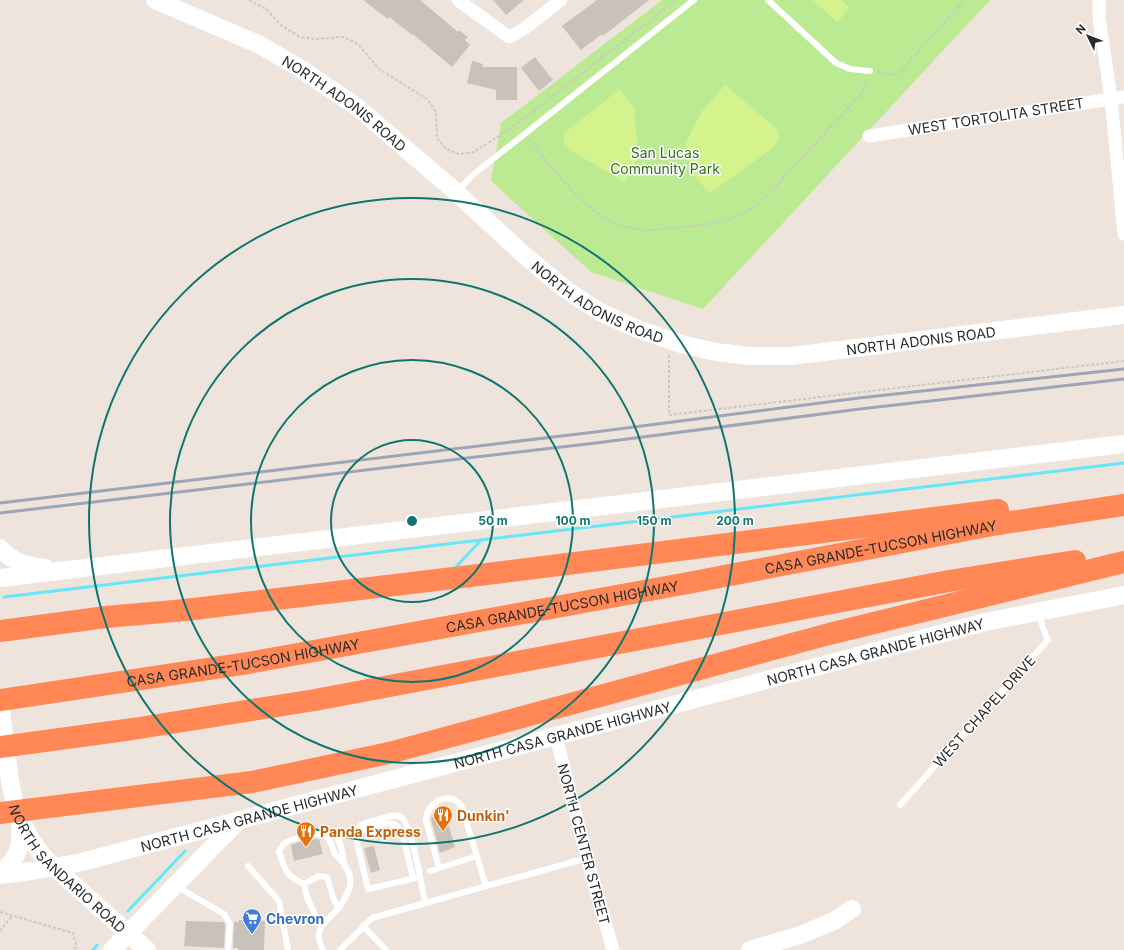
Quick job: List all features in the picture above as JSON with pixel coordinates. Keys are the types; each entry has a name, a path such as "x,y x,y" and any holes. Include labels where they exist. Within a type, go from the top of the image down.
{"highway":[{"path":"0,631 106,617 185,610 502,572 1068,502 1119,506"},
{"name":"CASA GRANDE-TUCSON HIGHWAY","path":"0,700 248,663 688,583 998,524 1119,506"},
{"path":"0,747 133,729 315,700 949,581 1124,554"},
{"path":"12,815 252,782 388,753 829,634 1124,562"}],"street":[{"name":"NORTH ADONIS ROAD","path":"155,0 260,45 301,69 357,107 456,192 523,254 565,289 600,312 635,328 669,340 716,352 749,356 791,356 1124,315"},
{"path":"458,0 509,37 524,28 561,0"},
{"path":"1100,0 1099,18 1118,98 1124,234"},
{"name":"WEST TORTOLITA STREET","path":"869,136 1118,98"},
{"path":"0,578 1124,444"},
{"path":"0,548 11,558 23,564 46,568 82,568"},
{"name":"NORTH CASA GRANDE HIGHWAY","path":"0,874 55,868 82,862 978,624 1124,595"},
{"name":"NORTH SANDARIO ROAD","path":"0,704 10,781 12,815 55,868 147,950"},
{"name":"NORTH CENTER STREET","path":"556,737 587,858 613,950"},
{"path":"0,874 11,863 19,851 21,840 12,815"},
{"path":"112,950 240,820"},
{"path":"750,950 800,935 834,922 852,908"}],"lane":[{"path":"456,192 474,174 694,0"},
{"path":"768,0 836,63 850,69 870,71"},
{"name":"WEST CHAPEL DRIVE","path":"900,805 1048,640 1042,625 1039,611"},
{"path":"439,868 426,820 426,812 431,805 436,802 449,798 455,799 462,807 486,886"},
{"path":"420,877 368,889 355,834 357,828 362,824 394,815 400,816 406,822 420,877 425,903"},
{"path":"355,834 365,829 391,823 397,826 402,832 413,878"},
{"path":"304,884 290,876 283,865 279,852 283,844 289,841 318,833 324,834 329,839 337,857 344,863 349,871 351,881 349,892 339,908 321,928 318,934 318,940 323,950"},
{"path":"430,870 477,856"},
{"path":"340,950 372,918 587,858"},
{"path":"248,866 279,901 288,950"},
{"path":"304,884 320,876 327,877 334,900 339,908"},
{"path":"304,884 306,897 321,928"},
{"path":"174,886 224,914 230,924 228,950"},
{"path":"363,926 386,950"}],"path":[{"path":"249,0 266,9 281,25 300,37 316,39 344,37 358,44 379,69 427,99 436,112 437,138 446,149 459,154 474,152 517,124 676,0"},
{"path":"517,124 579,199 599,215 611,221 629,227 651,230 704,224 738,218 751,210 764,199 861,94 870,71 898,74 964,0"},
{"path":"669,340 669,415 1124,361"},
{"path":"0,912 73,933 76,944 75,950"},
{"path":"0,931 12,916"}],"green space":[{"name":"San Lucas Community Park","path":"662,0 990,0 703,309 591,272 491,181 501,123"},
{"path":"813,0 841,0 850,8 837,22"},
{"path":"725,85 778,130 779,140 773,148 710,193 692,174 685,144 702,111"},
{"path":"620,89 634,108 638,156 625,182 570,150 564,142 564,133"}],"building":[{"path":"363,0 420,0 458,32 459,30 468,37 465,40 470,45 452,67 413,34 412,35 389,17 388,19"},
{"path":"493,0 524,0 506,15"},
{"path":"597,0 649,0 603,36 602,34 581,50 562,26"},
{"path":"535,57 553,80 539,91 521,68"},
{"path":"472,61 483,64 482,67 517,67 517,100 496,100 496,90 467,83"},
{"name":"Dunkin'","path":"445,813 455,847 440,853 431,817"},
{"name":"Panda Express","path":"319,839 323,854 294,861 291,845 305,840"},
{"path":"374,846 380,870 371,873 364,848"},
{"name":"Chevron","path":"239,920 265,921 264,950 238,950 238,948 233,948 234,922 239,922"},
{"path":"186,921 224,922 224,948 184,946"}],"waterway":[{"path":"4,597 1124,463"},
{"path":"454,569 481,540"},
{"path":"128,911 185,851"},
{"path":"93,950 97,945"}],"railway":[{"path":"0,503 595,432 859,398 1124,369"},
{"path":"0,513 596,443 860,409 1124,379"}],"place":[{"name":"Dunkin'","path":"443,832"},
{"name":"Panda Express","path":"306,848"},
{"name":"Chevron","path":"252,935"}]}
